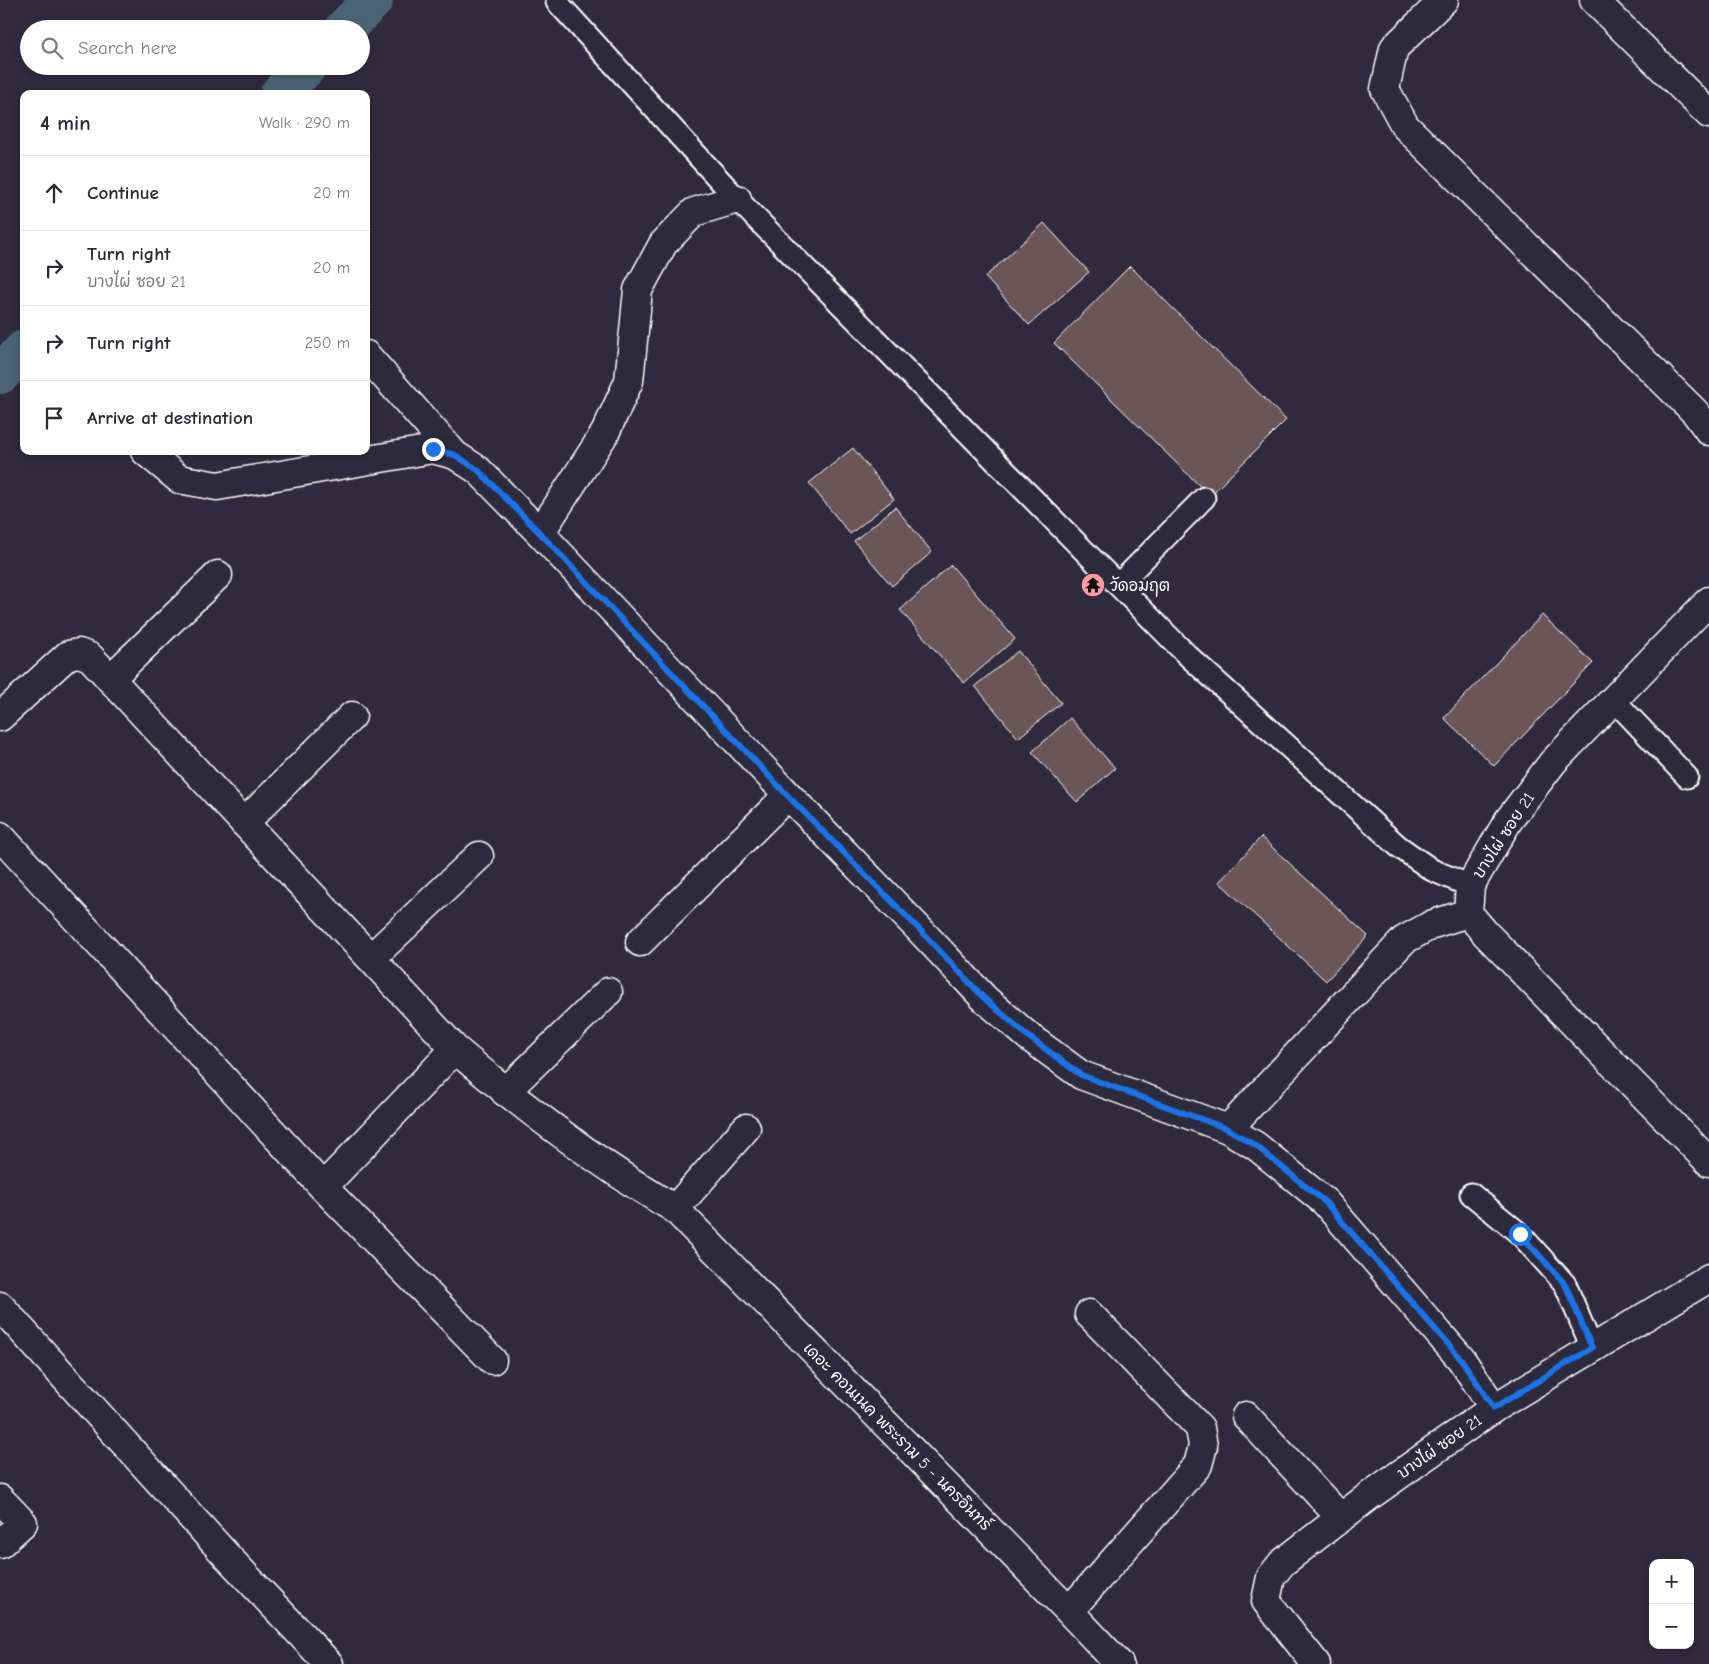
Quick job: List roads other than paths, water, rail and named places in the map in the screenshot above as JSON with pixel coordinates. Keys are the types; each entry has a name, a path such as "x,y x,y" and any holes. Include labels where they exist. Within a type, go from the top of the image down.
{"street":[{"path":"1444,0 1394,48 1385,89 1405,126 1695,412 1709,431"},
{"path":"1594,0 1709,114"},
{"path":"540,533 606,433 629,381 638,290 663,244 694,212 737,199"},
{"path":"370,359 455,455 478,470 540,533 788,796 985,999 1029,1037 1081,1075 1228,1129 1256,1146 1325,1202 1461,1359 1494,1408"},
{"path":"150,455 179,479 216,486 433,449 455,455"},
{"path":"110,679 218,575"},
{"name":"บางไผ่ ซอย 21","path":"1468,913 1470,886 1508,821 1553,762 1709,601"},
{"name":"เดอะ คอนเนค พระราม 5 - นครอินทร์","path":"1,714 68,655 79,653 90,657 455,1049 505,1092 636,1186 675,1210 1069,1611 1118,1664"},
{"path":"244,823 352,716"},
{"path":"640,942 788,796"},
{"path":"0,836 323,1186 492,1360"},
{"path":"371,958 479,856"},
{"path":"1228,1129 1404,940 1433,924 1468,913 1486,934 1709,1162"},
{"path":"505,1092 608,992"},
{"path":"323,1186 455,1049"},
{"path":"675,1210 746,1128"},
{"name":"บางไผ่ ซอย 21","path":"1316,1664 1266,1601 1272,1578 1282,1563 1369,1496 1494,1408 1709,1278"},
{"path":"0,1306 225,1554 329,1664"},
{"path":"1069,1611 1198,1465 1204,1446 1200,1428 1089,1314"},
{"path":"1246,1416 1341,1518"},
{"path":"0,1499 23,1523 0,1544"}],"lane":[{"path":"556,2 737,199 1186,654 1398,846 1432,870 1470,886"},
{"path":"1118,585 1204,498"},
{"path":"1614,700 1686,777"},
{"path":"1471,1194 1520,1234 1565,1284 1592,1348"}],"waterway":[{"path":"353,20 373,0"},
{"path":"284,90 298,75"},
{"path":"0,374 20,354"}],"place":[{"name":"วัดอมฤต","path":"1093,585"}]}
